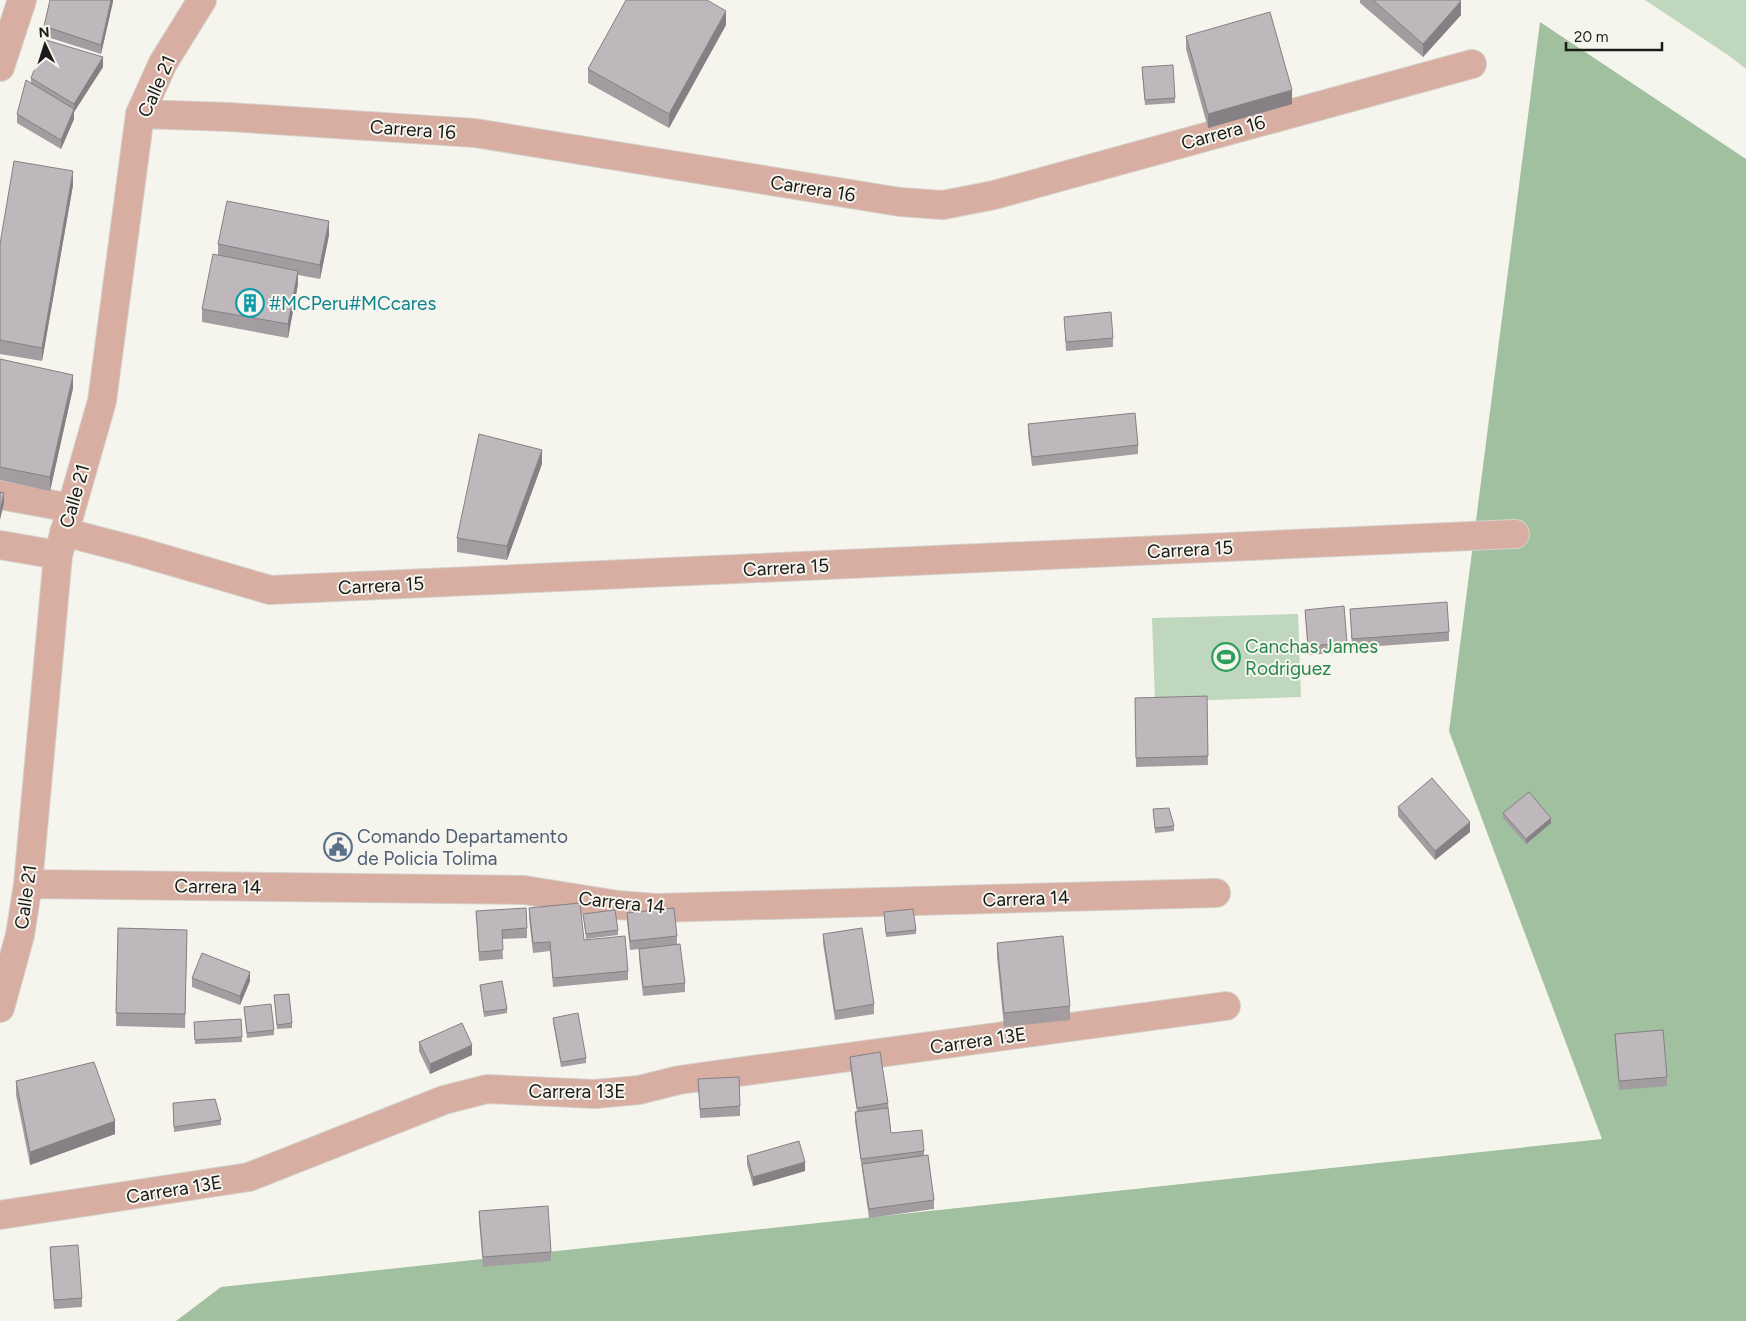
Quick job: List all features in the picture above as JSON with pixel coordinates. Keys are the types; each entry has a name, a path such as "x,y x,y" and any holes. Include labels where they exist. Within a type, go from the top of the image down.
{"street":[{"path":"0,67 22,0"},
{"name":"Calle 21","path":"0,1008 20,935 28,884 64,532 102,401 140,114 163,64 202,0"},
{"name":"Carrera 16","path":"140,114 229,117 475,133 890,201 944,205 994,195 1472,64"},
{"path":"0,494 64,532"},
{"path":"0,545 64,532"},
{"name":"Carrera 15","path":"64,532 270,590 1515,534"},
{"name":"Carrera 14","path":"28,884 524,890 618,905 656,908 1216,893"},
{"name":"Carrera 13E","path":"0,1215 250,1177 444,1100 487,1089 595,1094 639,1090 679,1080 1226,1006"}],"green space":[{"path":"1645,0 1746,0 1746,69 1728,55"},
{"path":"1540,22 1746,159 1746,1321 176,1321 221,1287 1602,1139 1449,731"},
{"name":"Canchas James Rodriguez","path":"1298,614 1301,697 1155,702 1152,618"}],"building":[{"path":"50,0 111,0 101,45 44,26"},
{"path":"626,0 707,0 726,11 669,114 588,69"},
{"path":"1373,0 1459,0 1461,1 1423,44"},
{"path":"1270,12 1292,90 1208,114 1186,36"},
{"path":"46,40 103,57 74,104 31,78"},
{"path":"1173,65 1175,98 1145,100 1142,67"},
{"path":"26,80 74,109 61,140 17,114"},
{"path":"14,161 73,171 42,348 0,340 0,244"},
{"path":"227,201 329,221 320,265 218,244"},
{"name":"#MCPeru#MCcares","path":"213,254 298,271 288,324 202,309"},
{"path":"1111,312 1113,338 1066,342 1064,317"},
{"path":"0,359 73,375 50,477 0,467"},
{"path":"1135,413 1138,445 1032,457 1028,424"},
{"path":"479,434 542,450 507,546 457,538"},
{"path":"0,492 4,493 0,511"},
{"path":"1447,602 1449,632 1352,639 1350,609"},
{"path":"1344,606 1347,643 1308,646 1305,610"},
{"path":"1207,696 1208,756 1136,758 1135,698"},
{"path":"1432,778 1470,822 1435,851 1398,807"},
{"path":"1529,792 1551,818 1526,839 1503,813"},
{"path":"1169,808 1174,826 1155,828 1153,809"},
{"path":"580,903 584,940 625,936 628,971 553,978 550,942 533,943 529,908"},
{"path":"526,908 527,928 502,930 503,950 479,952 476,911"},
{"path":"674,908 677,936 630,941 627,913"},
{"path":"913,909 916,930 886,933 884,912"},
{"path":"615,910 618,930 586,934 583,914"},
{"path":"118,928 187,930 185,1014 116,1013"},
{"path":"862,928 874,1004 835,1011 823,934"},
{"path":"1063,936 1070,1006 1004,1013 997,943"},
{"path":"680,944 685,983 643,987 639,949"},
{"path":"202,953 250,972 240,996 192,978"},
{"path":"502,981 507,1009 484,1012 480,985"},
{"path":"289,994 292,1023 277,1025 274,995"},
{"path":"271,1004 274,1030 247,1033 244,1007"},
{"path":"578,1013 586,1058 561,1062 553,1018"},
{"path":"241,1019 242,1037 195,1040 194,1022"},
{"path":"462,1023 472,1045 430,1064 419,1042"},
{"path":"1663,1030 1667,1077 1619,1081 1615,1034"},
{"path":"880,1052 888,1103 857,1108 850,1057"},
{"path":"94,1062 115,1121 30,1152 16,1081"},
{"path":"739,1077 740,1106 700,1109 698,1079"},
{"path":"215,1099 221,1120 174,1127 173,1103"},
{"path":"888,1108 891,1133 922,1130 924,1151 861,1159 855,1112"},
{"path":"799,1141 805,1162 753,1177 747,1156"},
{"path":"928,1155 934,1200 869,1209 862,1164"},
{"path":"548,1206 551,1252 483,1257 479,1211"},
{"path":"78,1245 82,1298 54,1300 50,1247"}],"place":[{"name":"#MCPeru#MCcares","path":"250,303"},
{"name":"Canchas James Rodriguez","path":"1226,657"},
{"name":"Comando Departamento de Policia Tolima","path":"338,847"}]}
